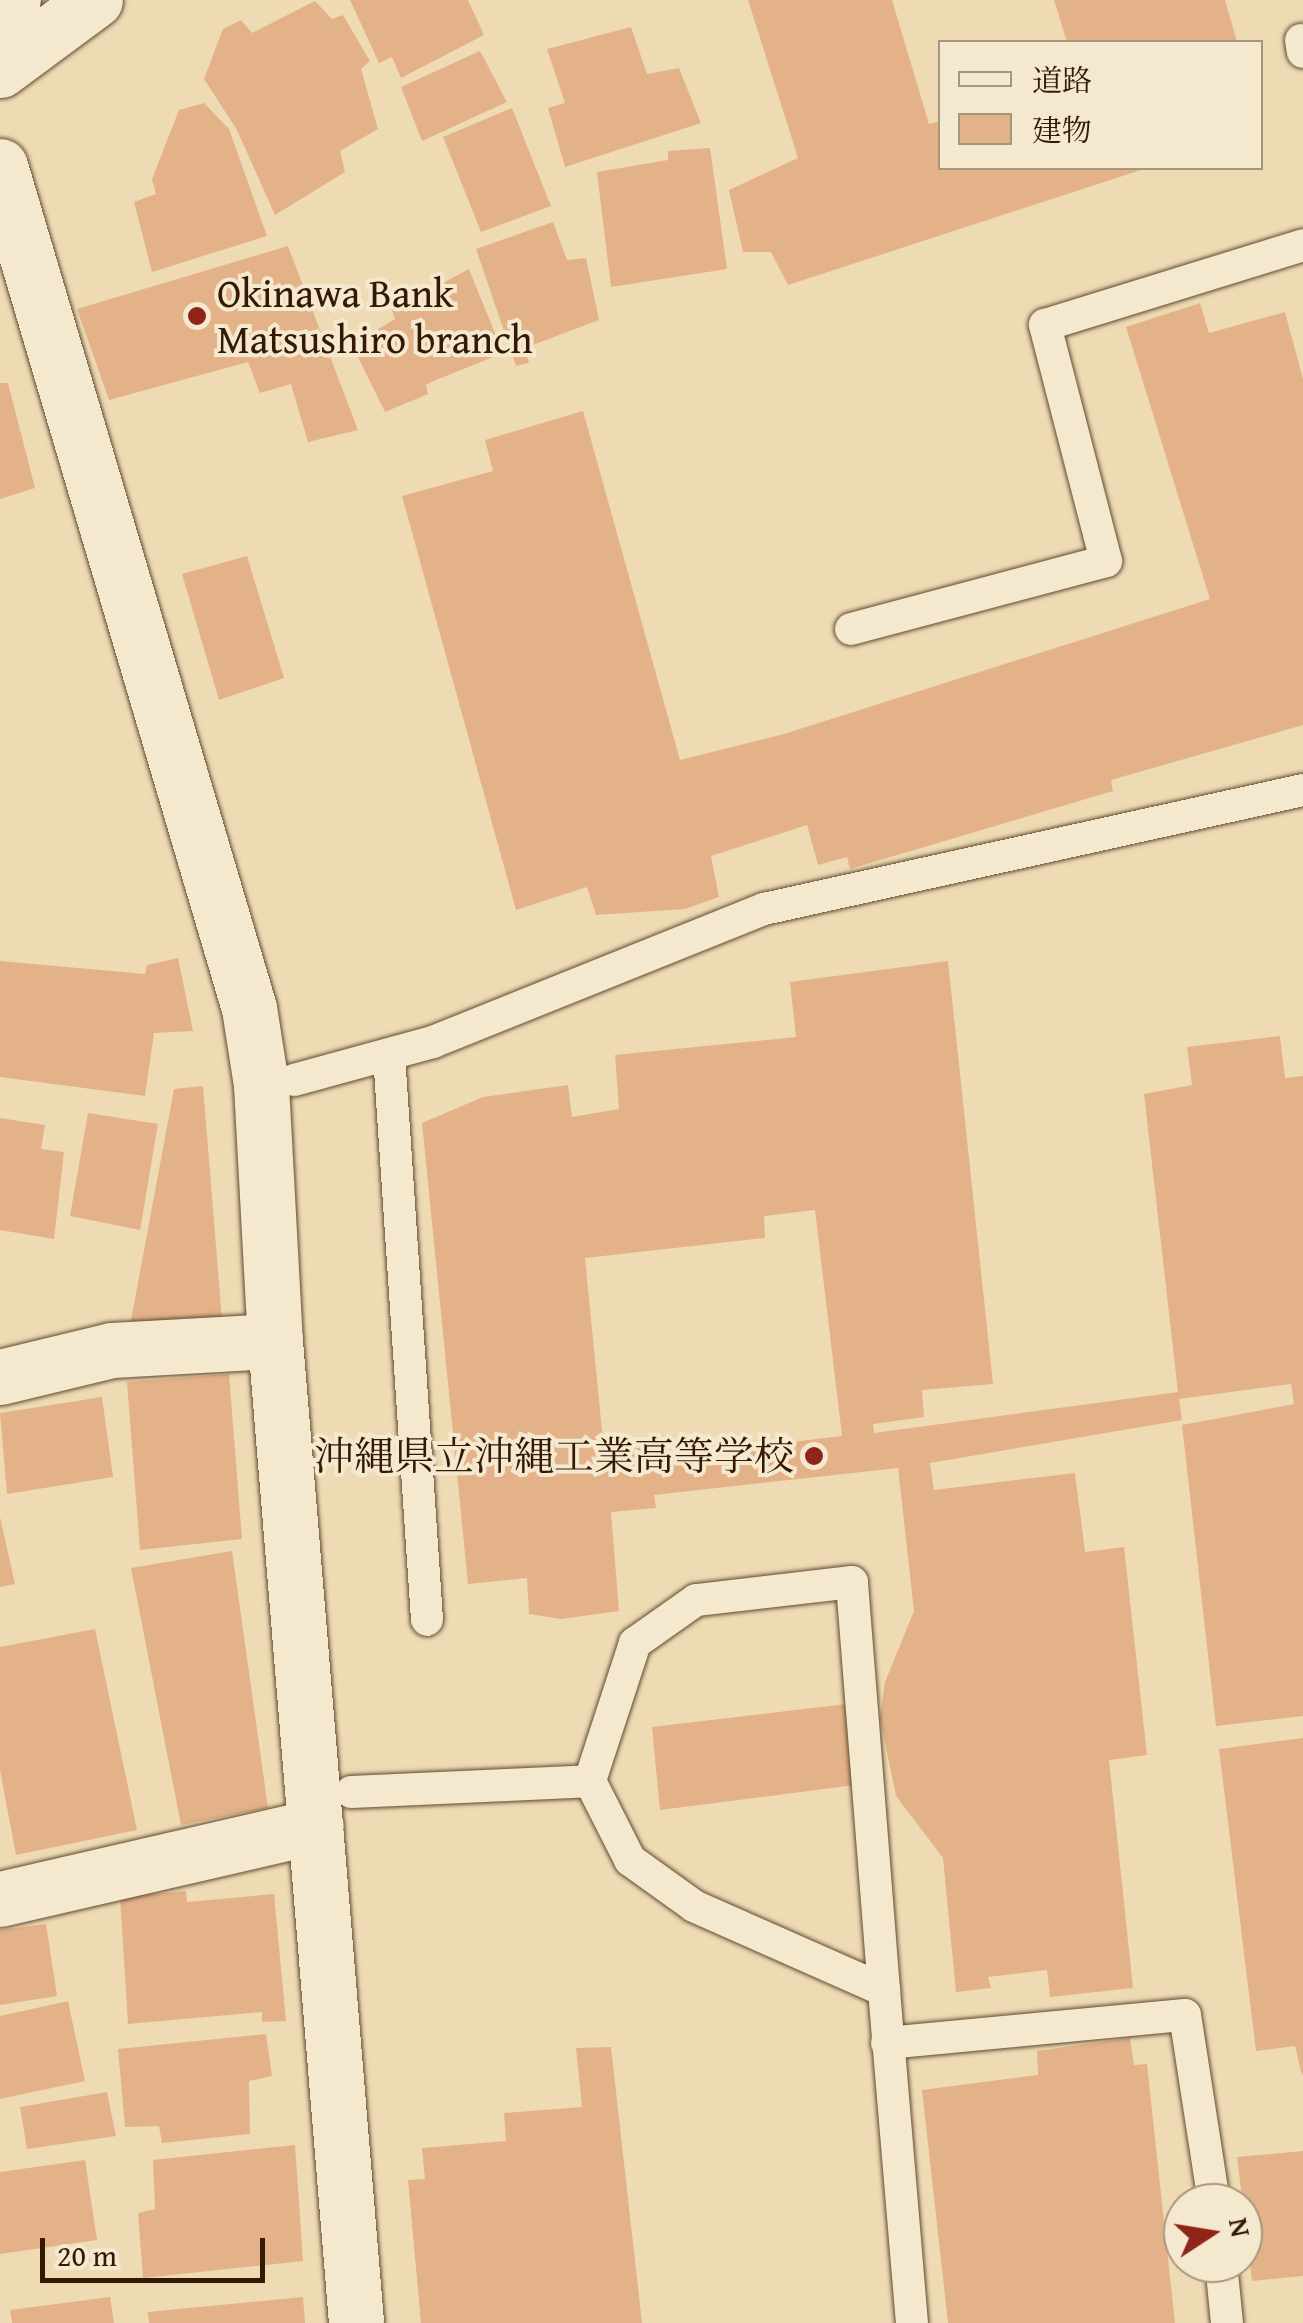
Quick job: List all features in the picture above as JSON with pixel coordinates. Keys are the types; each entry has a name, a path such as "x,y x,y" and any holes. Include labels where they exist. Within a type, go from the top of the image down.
{"street":[{"path":"0,30 13,0"},
{"path":"0,70 95,0"},
{"path":"0,166 244,990 278,1083 275,1340 325,1803 356,2323"},
{"path":"0,1378 112,1350 275,1340"},
{"path":"0,1900 325,1803"}],"lane":[{"path":"851,629 1106,561 1044,325 1303,246"},
{"path":"278,1083 389,1054 764,909 1303,790"},
{"path":"389,1054 428,1620"},
{"path":"884,1990 678,1894 630,1860 590,1781 635,1643 696,1600 852,1582 884,1990 886,2043 912,2323"},
{"path":"325,1803 590,1781"},
{"path":"886,2043 1185,2015 1211,2183"},
{"path":"1223,2283 1227,2323"}],"building":[{"path":"350,0 468,0 484,35 401,78 392,57 379,63"},
{"path":"748,0 892,0 929,124 938,122 938,170 1141,170 788,285 771,252 743,252 729,190 798,158"},
{"path":"1054,0 1225,0 1236,40 1066,40"},
{"path":"315,1 332,19 343,15 370,61 361,69 378,129 340,151 345,172 275,215 237,130 204,79 223,29 241,20 252,33"},
{"path":"631,27 647,74 679,68 701,123 565,167 548,108 565,103 547,49"},
{"path":"480,51 507,102 422,141 401,87"},
{"path":"204,103 229,129 267,236 152,272 134,202 156,194 152,179 179,110"},
{"path":"512,108 551,206 481,232 443,137"},
{"path":"710,148 727,269 611,287 597,172 668,160 668,151"},
{"path":"553,222 567,260 586,258 599,320 525,348 529,363 516,366 476,249"},
{"path":"288,246 358,430 308,442 291,384 260,393 248,362 109,400 77,309"},
{"path":"469,269 503,353 426,385 428,394 385,412 352,345 395,319 392,310"},
{"path":"1200,303 1209,333 1285,312 1303,379 1303,725 1111,780 1113,791 850,869 847,857 818,865 807,825 711,856 719,897 685,909 596,915 587,887 516,910 402,496 493,471 485,440 583,411 680,760 784,734 1210,599 1126,327"},
{"path":"0,383 8,383 35,488 0,499"},
{"path":"247,556 284,678 219,700 182,574"},
{"path":"178,958 193,1031 154,1033 145,1096 0,1077 0,961 145,974 147,965"},
{"path":"948,961 993,1384 922,1390 924,1417 873,1424 874,1433 1178,1392 1144,1094 1192,1085 1187,1047 1280,1036 1285,1078 1303,1076 1303,1716 1216,1726 1182,1425 1294,1404 1291,1384 1179,1399 1182,1420 930,1463 934,1490 1075,1473 1085,1552 1124,1547 1147,1755 1109,1760 1133,1988 1050,1997 1047,1970 988,1977 991,1988 956,1992 943,1858 896,1796 880,1718 885,1682 914,1611 898,1468 654,1495 656,1508 611,1512 619,1611 561,1619 529,1614 527,1578 468,1584 422,1123 483,1097 568,1085 572,1117 619,1109 615,1055 796,1037 790,982","holes":["815,1210 842,1436 650,1459 649,1447 604,1451 585,1258 765,1238 764,1216"]},
{"path":"203,1086 222,1320 129,1331 174,1089"},
{"path":"88,1113 158,1124 140,1230 70,1216"},
{"path":"0,1118 45,1125 41,1149 64,1152 54,1239 0,1230"},
{"path":"229,1374 242,1539 140,1550 127,1382"},
{"path":"102,1397 113,1477 7,1494 0,1413"},
{"path":"0,1517 15,1584 0,1587"},
{"path":"232,1551 268,1808 181,1825 131,1568"},
{"path":"95,1629 137,1830 16,1855 0,1770 0,1647"},
{"path":"846,1704 855,1785 660,1810 652,1727"},
{"path":"1303,1738 1302,2075 1295,2046 1256,2051 1219,1749"},
{"path":"186,1891 187,1902 274,1894 286,2021 262,2022 262,2012 128,2024 120,1897"},
{"path":"46,1924 57,1996 0,2005 0,1930"},
{"path":"68,2001 85,2081 0,2099 0,2016"},
{"path":"266,2034 272,2076 249,2081 250,2134 162,2143 159,2126 125,2127 118,2049"},
{"path":"1130,2038 1134,2065 1147,2064 1163,2212 1163,2283 1171,2283 1175,2323 948,2323 922,2090 1038,2075 1037,2051"},
{"path":"611,2047 642,2323 421,2323 408,2180 425,2179 422,2148 506,2141 504,2113 582,2107 576,2048"},
{"path":"107,2092 116,2136 27,2149 20,2107"},
{"path":"295,2145 303,2261 143,2278 138,2213 155,2209 153,2160"},
{"path":"1303,2151 1303,2276 1263,2280 1263,2183 1240,2183 1237,2157"},
{"path":"85,2160 97,2240 0,2254 0,2172"},
{"path":"110,2297 114,2323 12,2323 10,2310"},
{"path":"303,2297 305,2323 149,2323 148,2312"}],"place":[{"name":"Okinawa Bank Matsushiro branch","path":"197,316"},
{"name":"沖縄県立沖縄工業高等学校","path":"814,1456"}]}
